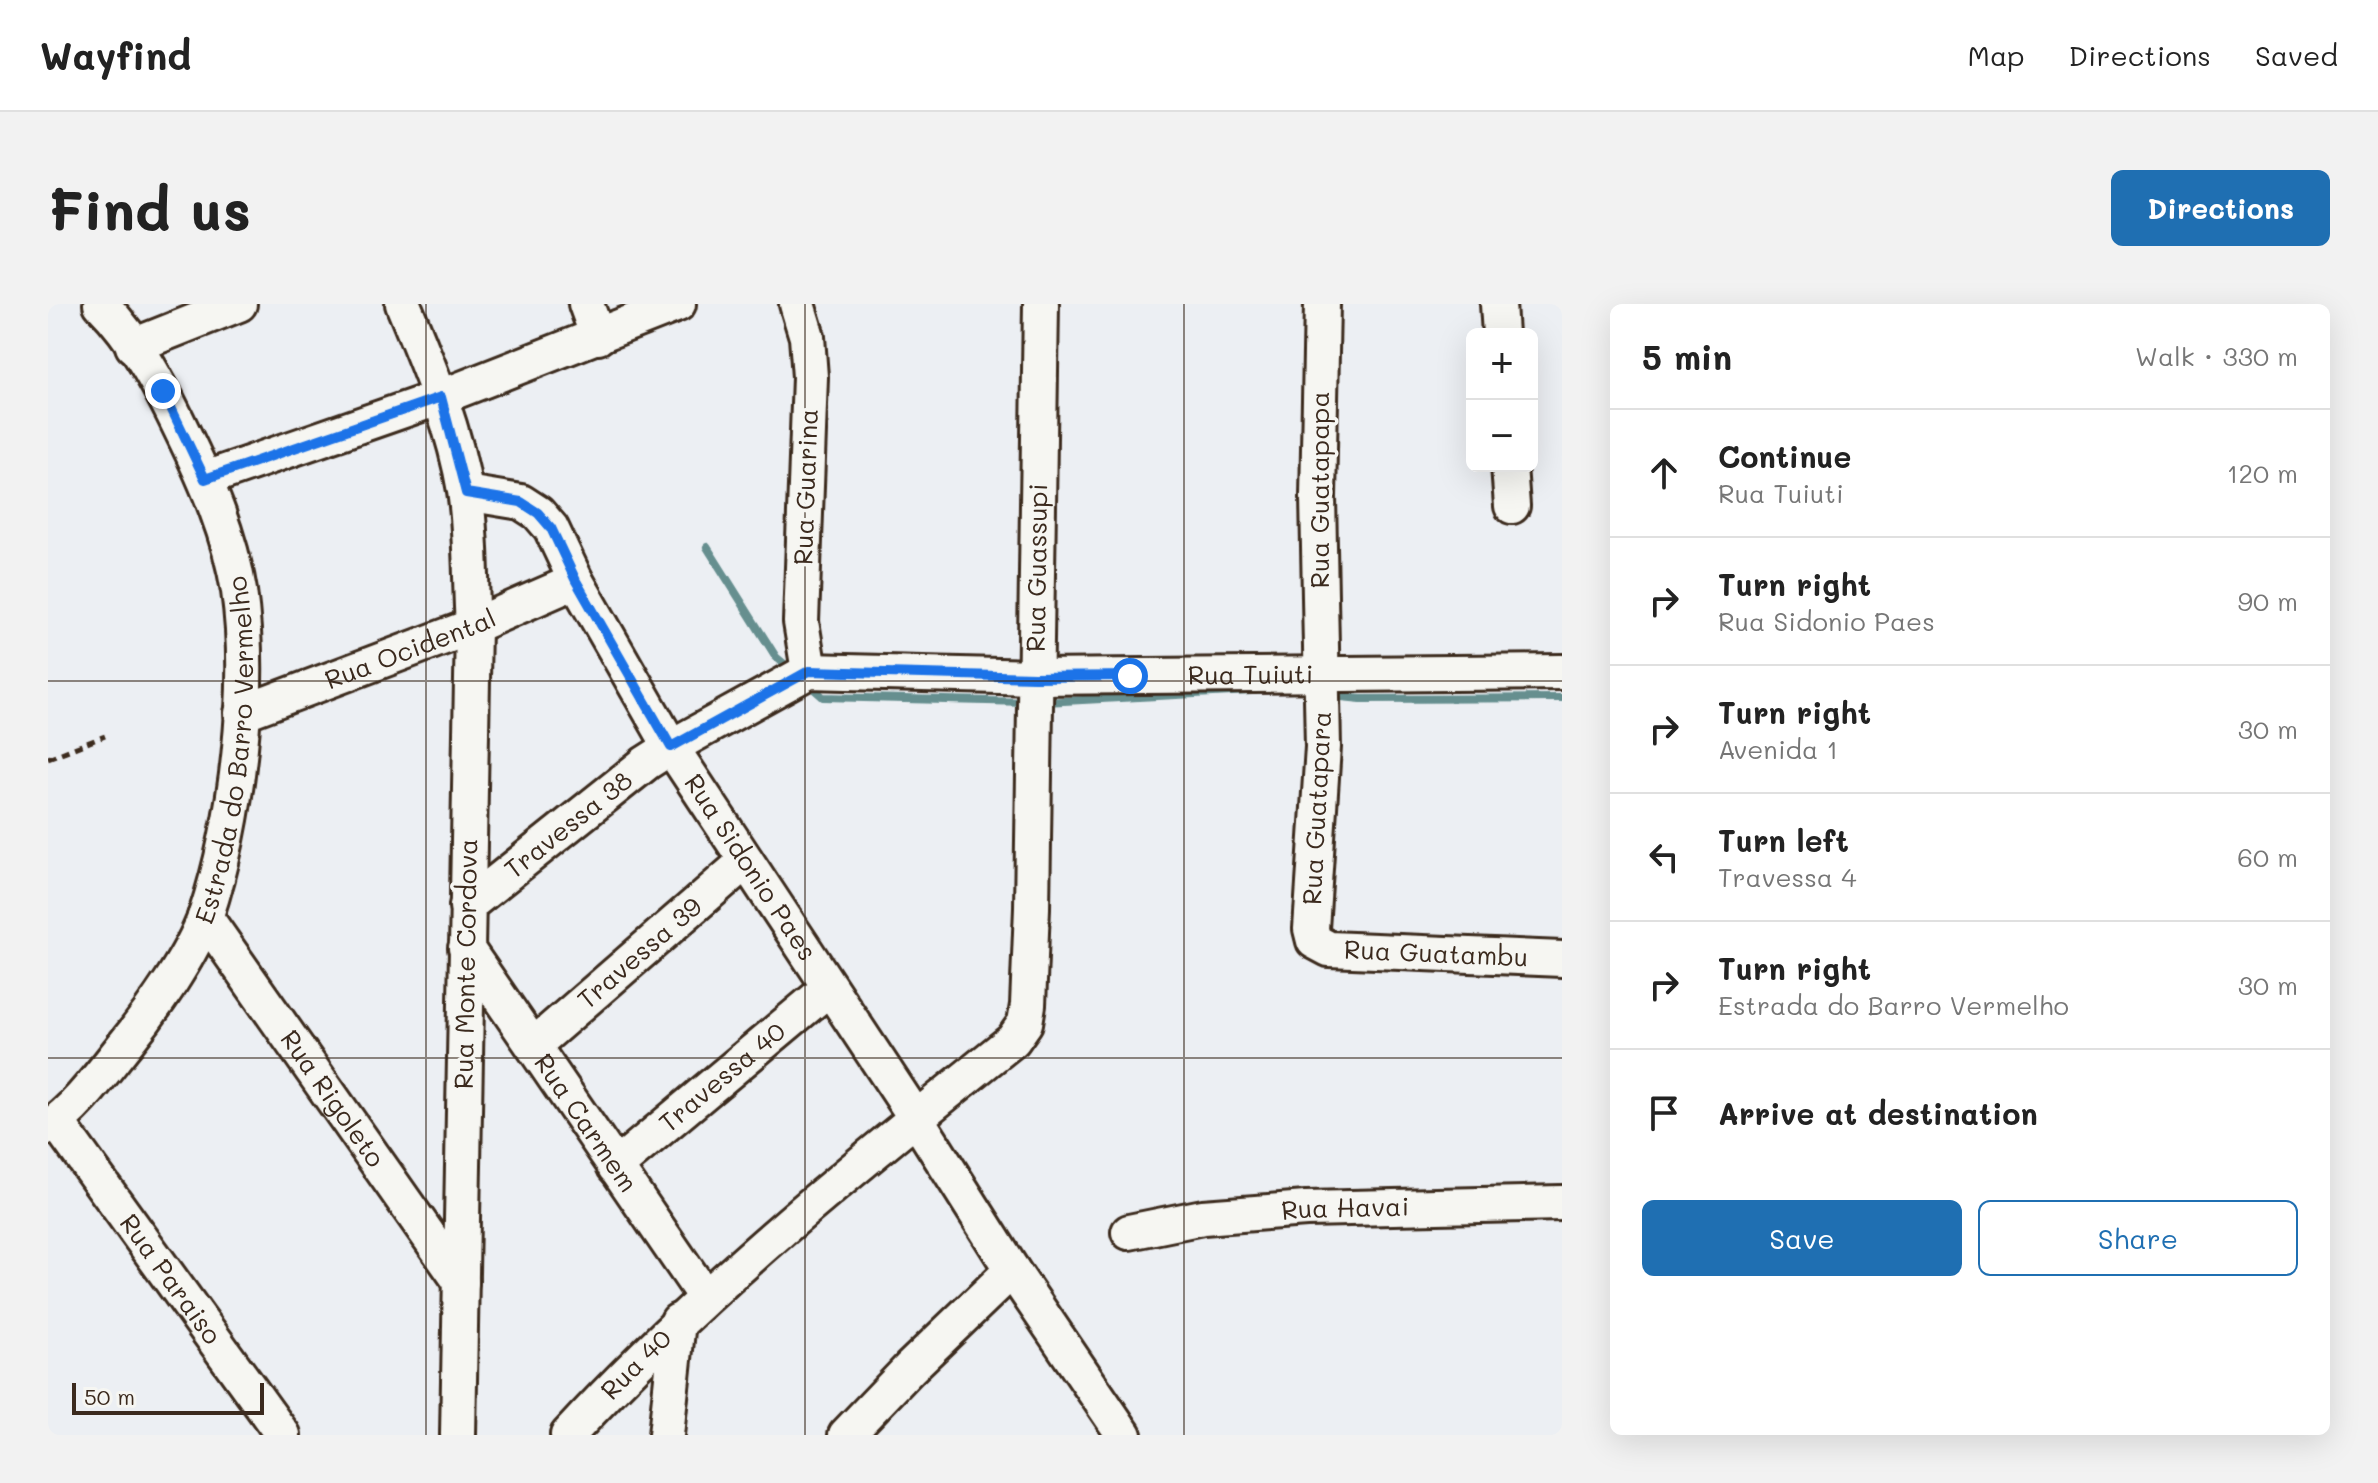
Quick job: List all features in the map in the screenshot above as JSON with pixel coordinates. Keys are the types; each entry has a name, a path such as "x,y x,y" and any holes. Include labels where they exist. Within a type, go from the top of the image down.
{"street":[{"name":"Estrada do Barro Vermelho","path":"53,1124 96,1080 137,1030 171,981 205,917 231,803 242,713 244,648 239,589 223,527 205,479 163,391 101,304"},
{"path":"133,346 239,304"},
{"name":"Rua Monte Cordova","path":"403,304 441,397 466,493 473,626 458,1435"},
{"path":"586,304 598,337"},
{"path":"205,479 441,397 678,304"},
{"name":"Rua Guarina","path":"797,304 807,337 810,377 799,676"},
{"name":"Rua Guassupi","path":"916,1118 1013,1040 1025,1023 1028,1005 1041,304"},
{"name":"Rua Guatapapa","path":"1322,304 1318,497 1323,692"},
{"path":"1498,304 1500,328"},
{"path":"1509,472 1512,506"},
{"name":"Rua Sidonio Paes","path":"466,493 521,502 538,513 551,528 576,581 671,747 916,1118 1012,1270 1124,1435"},
{"name":"Rua Ocidental","path":"242,713 473,626 576,581"},
{"name":"Rua Tuiuti","path":"799,676 1034,688 1323,692 1562,672"},
{"path":"671,747 799,676"},
{"name":"Rua Guatapara","path":"1314,941 1311,929 1323,692"},
{"name":"Travessa 38","path":"467,906 646,763 671,747"},
{"name":"Travessa 39","path":"534,1045 746,861"},
{"name":"Rua Rigoleto","path":"205,917 461,1282"},
{"name":"Rua Guatambu","path":"1314,941 1329,949 1562,959"},
{"name":"Rua Carmem","path":"466,948 705,1297"},
{"name":"Travessa 40","path":"615,1167 829,988"},
{"path":"705,1297 916,1118"},
{"name":"Rua Paraiso","path":"53,1124 283,1435"},
{"name":"Rua Havai","path":"1129,1232 1203,1217 1306,1209 1562,1203"},
{"path":"846,1435 910,1368 1012,1270"},
{"name":"Rua 40","path":"568,1435 623,1375 705,1297"},
{"path":"666,1435 678,1321"}],"path":[{"path":"48,758 105,736"}],"waterway":[{"path":"707,547 776,657 793,671"},
{"path":"806,682 823,697 1027,702"},
{"path":"1045,702 1251,691"},
{"path":"1332,696 1361,699 1562,698"}],"route":[{"path":"163,391 205,479 441,397 466,493 521,502 538,513 551,528 576,581 671,747 809,671 1034,677 1130,676"}]}
